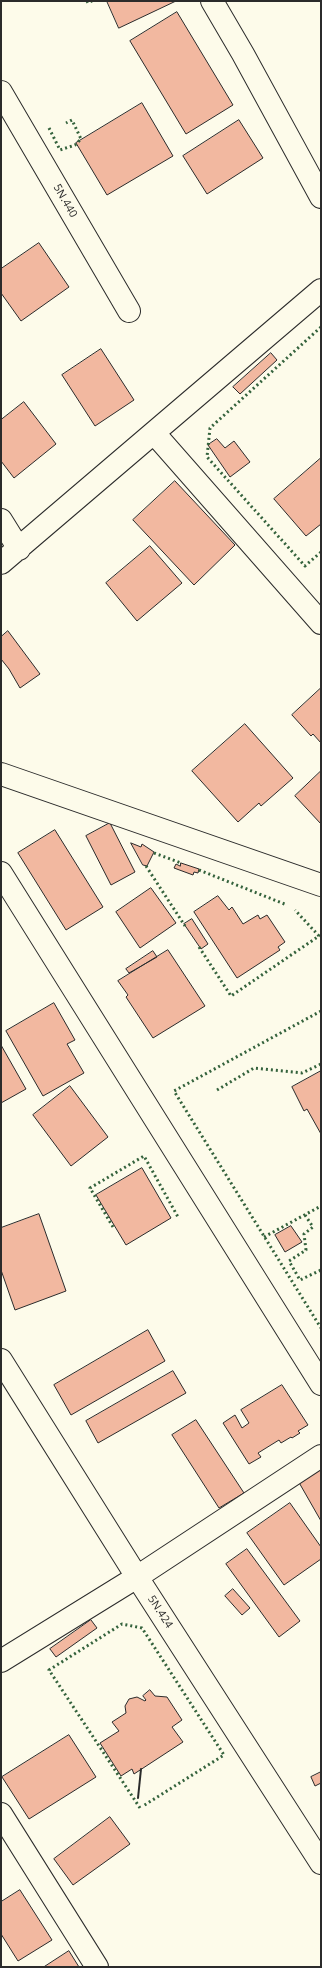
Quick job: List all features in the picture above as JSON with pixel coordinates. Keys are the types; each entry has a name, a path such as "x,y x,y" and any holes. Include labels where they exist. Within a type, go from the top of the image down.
{"street":[{"path":"212,1 243,54 321,198"},
{"name":"5N.440","path":"1,92 129,311"},
{"path":"1,563 321,290"},
{"path":"154,433 321,623"},
{"path":"1,520 19,548"},
{"path":"1,774 320,885"},
{"path":"1,873 321,1384"},
{"name":"5N.424","path":"1,1360 137,1577 321,1863"},
{"path":"1,1660 137,1577 321,1456"},
{"path":"1,1814 97,1967"}],"building":[{"path":"107,1 176,1 119,28"},
{"path":"177,12 233,105 186,134 130,41"},
{"path":"142,103 173,156 107,195 76,143"},
{"path":"239,120 263,158 207,194 183,156"},
{"path":"39,243 69,287 21,321 1,293 1,269"},
{"path":"101,349 134,400 95,426 62,375"},
{"path":"271,353 277,360 240,394 233,387"},
{"path":"24,402 56,444 14,478 1,461 1,420"},
{"path":"217,439 225,448 234,441 250,462 230,477 208,445"},
{"path":"321,458 321,524 306,536 274,499"},
{"path":"175,481 235,545 194,585 133,520"},
{"path":"150,546 182,583 137,621 106,583"},
{"path":"8,631 40,674 20,688 9,669 1,659 1,637"},
{"path":"321,688 321,743 313,734 311,736 292,715"},
{"path":"245,724 293,778 261,806 259,803 238,822 192,771"},
{"path":"321,771 321,824 295,796"},
{"path":"110,823 135,872 111,885 86,836"},
{"path":"55,830 103,907 66,930 18,853"},
{"path":"131,843 141,847 142,844 154,852 147,866 143,865"},
{"path":"181,863 199,869 198,873 194,872 193,875 174,868 176,864 180,866"},
{"path":"151,888 176,923 140,948 116,912"},
{"path":"218,896 229,910 232,907 243,924 258,915 260,919 267,915 285,942 278,947 280,950 237,978 194,912"},
{"path":"192,919 208,944 201,949 184,924"},
{"path":"168,950 205,1006 153,1038 126,997 128,995 118,981"},
{"path":"153,951 157,957 129,973 126,969"},
{"path":"54,1003 75,1040 67,1044 84,1073 43,1096 6,1031"},
{"path":"1,1045 26,1089 1,1103"},
{"path":"321,1071 321,1134 307,1109 304,1111 292,1087"},
{"path":"70,1086 108,1137 71,1166 33,1115"},
{"path":"142,1168 171,1218 126,1245 96,1195"},
{"path":"39,1214 66,1291 15,1310 1,1270 1,1228"},
{"path":"291,1226 302,1242 285,1252 275,1235"},
{"path":"148,1330 165,1361 71,1415 54,1385"},
{"path":"173,1371 186,1393 98,1443 86,1421"},
{"path":"282,1385 308,1425 298,1431 300,1433 292,1438 291,1437 281,1443 279,1440 258,1453 261,1457 249,1464 223,1423 235,1415 242,1428 249,1423 241,1410"},
{"path":"196,1420 244,1493 219,1508 172,1435"},
{"path":"321,1465 321,1521 297,1479"},
{"path":"290,1503 321,1547 321,1559 284,1585 247,1533"},
{"path":"247,1549 300,1621 279,1637 226,1564"},
{"path":"233,1589 250,1608 242,1615 225,1596"},
{"path":"91,1620 97,1628 56,1657 50,1649"},
{"path":"150,1690 155,1696 167,1697 182,1720 172,1727 183,1742 134,1774 132,1769 121,1776 100,1743 119,1731 112,1722 126,1713 125,1706 129,1699 137,1697 145,1701 146,1700 143,1696"},
{"path":"69,1735 96,1777 29,1819 2,1777"},
{"path":"321,1772 321,1783 315,1786 311,1777"},
{"path":"110,1817 130,1844 73,1885 54,1859"},
{"path":"20,1890 52,1940 18,1961 1,1934 1,1902"},
{"path":"69,1951 79,1967 44,1967"}],"hedge":[{"path":"87,1 88,3 92,1"},
{"path":"49,128 60,150 75,145 81,139 72,120 66,123"},
{"path":"321,327 210,428 207,457 305,566 321,552"},
{"path":"154,853 181,863"},
{"path":"146,866 185,926"},
{"path":"199,870 287,905"},
{"path":"199,947 231,996 319,936 295,910"},
{"path":"321,1011 174,1091 321,1328"},
{"path":"217,1090 254,1068 302,1073 321,1064"},
{"path":"113,1227 90,1188 144,1156 178,1217"},
{"path":"264,1237 321,1206"},
{"path":"305,1215 313,1227 304,1234 306,1250 289,1261 300,1280 321,1270"},
{"path":"140,1808 49,1670 122,1624 142,1628 224,1755 143,1806"}],"wall":[{"path":"138,1798 141,1769"}]}
